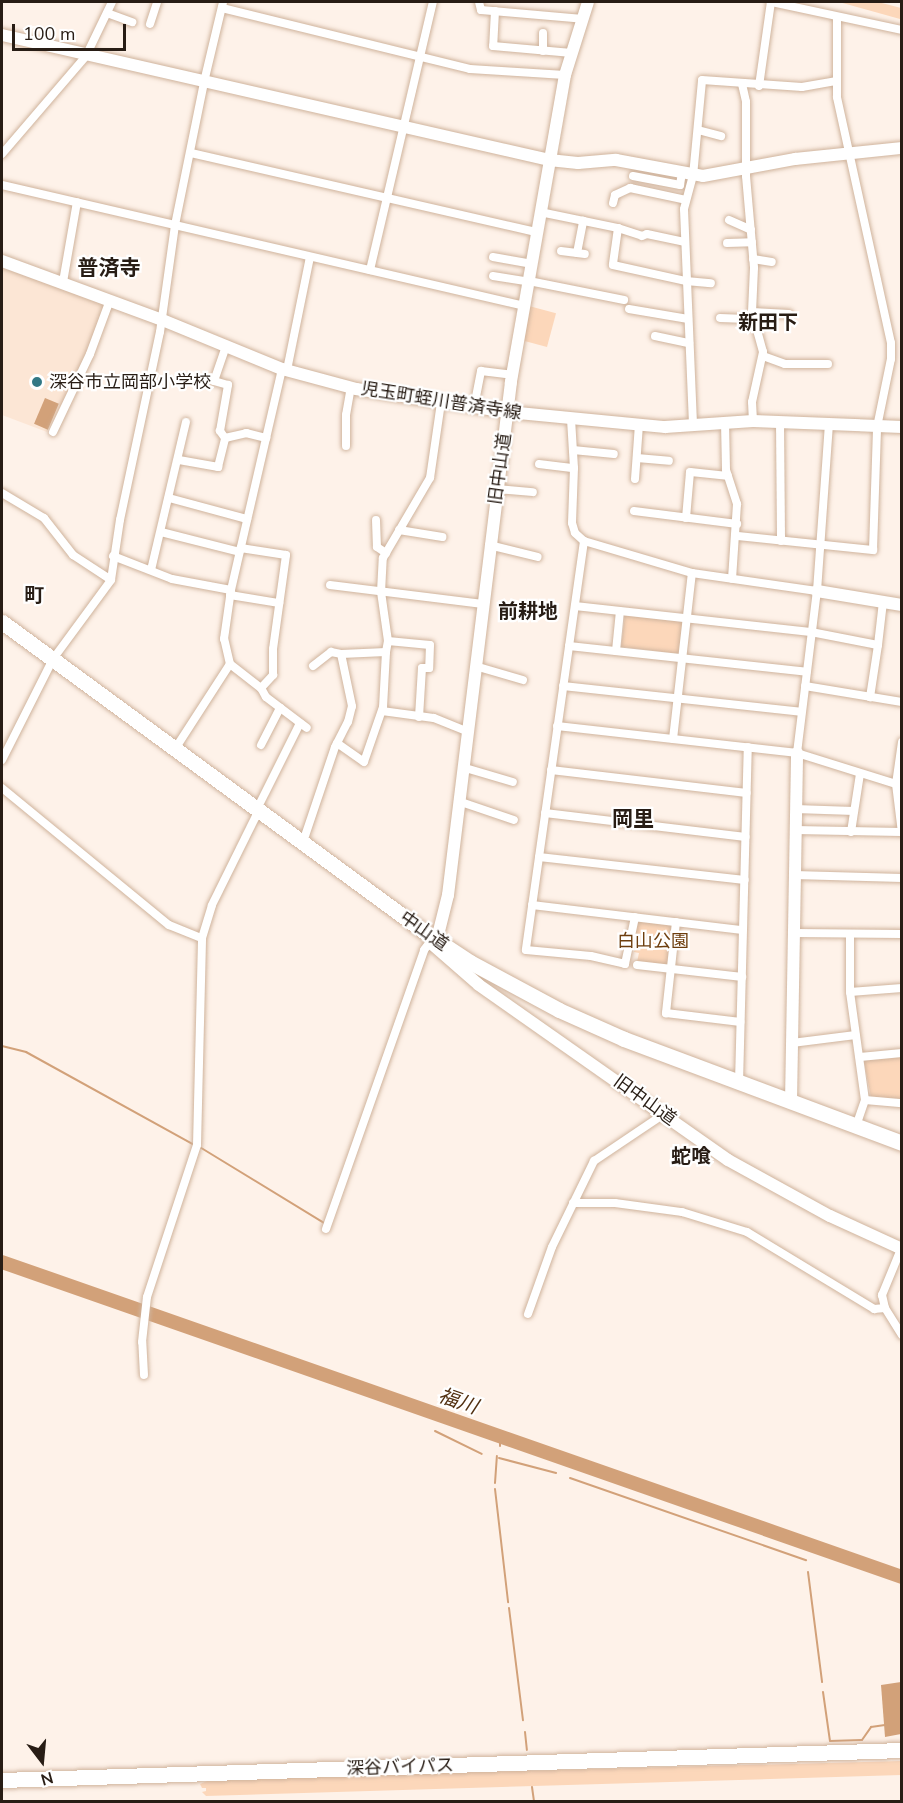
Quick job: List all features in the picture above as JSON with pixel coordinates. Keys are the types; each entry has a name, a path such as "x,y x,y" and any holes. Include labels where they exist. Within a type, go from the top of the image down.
{"highway":[{"name":"中山道","path":"2,622 433,938 490,973 559,1010 624,1039 902,1143"},
{"name":"深谷バイパス","path":"798,1755 902,1748"},
{"name":"深谷バイパス","path":"2,1780 798,1755 902,1756"}],"street":[{"path":"2,154 86,56 112,2"},
{"path":"150,24 157,2"},
{"path":"370,270 433,2"},
{"path":"479,2 481,10 583,19"},
{"name":"旧中山道","path":"588,2 565,75 512,375 489,545 448,895 439,932 433,938 434,948 490,991 728,1160 830,1216 901,1249"},
{"path":"759,86 771,2 837,18 902,30"},
{"path":"2,760 53,659 111,580 113,556 160,332 160,319 175,225 222,5 470,69 565,75"},
{"path":"495,11 493,46 572,53"},
{"path":"107,13 132,22"},
{"path":"736,536 873,550 877,427 891,359 891,343 835,81 837,18"},
{"path":"543,33 543,51"},
{"path":"2,35 549,160 578,163 616,160 687,175 795,159 902,148"},
{"path":"693,424 684,242 687,175 698,130 702,80 759,86 802,87 835,81"},
{"path":"742,84 746,102 746,166 753,259 753,315 763,356 752,402 753,421"},
{"path":"698,130 721,136"},
{"path":"191,153 537,232"},
{"path":"633,176 680,185 687,175"},
{"path":"2,184 525,306"},
{"path":"613,203 615,195 630,188 686,200"},
{"path":"63,282 77,202"},
{"path":"540,212 618,228 642,236 647,234 684,242"},
{"path":"729,220 751,230"},
{"path":"561,251 581,254 583,221"},
{"path":"618,228 613,265 686,281 711,283"},
{"path":"727,243 752,242"},
{"path":"144,1376 142,1342 147,1297 197,1145 202,938 212,905 258,809 303,725 266,697 261,688 230,664 224,639 240,550 310,257"},
{"path":"493,257 532,264"},
{"path":"753,259 772,262"},
{"name":"児玉町蛭川普済寺線","path":"2,261 160,319 284,370 351,387 508,412 665,427 753,421 902,427"},
{"path":"493,276 624,300"},
{"path":"53,432 90,354 110,300"},
{"path":"629,309 688,319"},
{"path":"720,318 789,314"},
{"path":"655,336 689,343"},
{"path":"179,460 218,467 225,438 220,431 228,385 214,381 226,346"},
{"path":"763,356 785,364 828,364"},
{"path":"474,407 481,371 512,375"},
{"path":"346,446 345,415 351,387"},
{"path":"337,743 364,762 382,711 388,641 381,592 383,558 430,478 441,403"},
{"path":"571,418 574,468 572,523 575,533 584,541 692,573 902,605"},
{"path":"151,570 179,460 186,422"},
{"path":"725,422 728,476 737,504 732,579"},
{"path":"780,422 781,541"},
{"path":"791,1102 797,753 817,591 829,424"},
{"path":"635,479 639,425"},
{"path":"225,438 246,433 266,438"},
{"path":"573,450 614,454"},
{"path":"637,458 669,461"},
{"path":"539,464 574,468"},
{"path":"686,518 690,472 728,476"},
{"path":"497,489 533,492"},
{"path":"2,493 44,518 73,555 111,580"},
{"path":"169,498 247,519"},
{"path":"634,512 737,524"},
{"path":"376,520 377,547 386,553"},
{"path":"399,530 442,537"},
{"path":"161,532 240,550 286,555 273,649 273,675 261,688"},
{"path":"584,541 526,950 591,956 625,964 630,950 635,917"},
{"path":"489,545 538,557"},
{"path":"113,556 172,579 279,603"},
{"path":"673,739 692,573"},
{"path":"330,585 483,604"},
{"path":"870,697 883,602"},
{"path":"575,606 811,632 878,645"},
{"path":"616,651 620,611"},
{"path":"388,641 430,645 429,668 422,668 419,717"},
{"path":"569,646 807,672"},
{"path":"313,666 331,652 341,654 386,652"},
{"path":"303,842 352,706 341,654"},
{"path":"175,749 230,664"},
{"path":"475,666 523,680"},
{"path":"563,686 801,712"},
{"path":"805,686 902,702"},
{"path":"261,745 280,708"},
{"path":"382,711 434,718 467,731"},
{"path":"557,726 797,753 899,785"},
{"path":"795,830 901,833 899,785 902,742"},
{"path":"739,1083 748,747"},
{"path":"462,767 513,782"},
{"path":"551,770 747,793"},
{"path":"851,832 860,774"},
{"path":"2,788 169,925 202,938"},
{"path":"458,801 514,820"},
{"path":"795,809 854,811"},
{"path":"545,813 746,837"},
{"path":"539,857 745,880"},
{"path":"794,875 902,878"},
{"path":"532,906 743,930"},
{"path":"676,922 666,1013 740,1022"},
{"path":"794,933 902,934"},
{"path":"850,934 850,992 865,1100 856,1126"},
{"path":"326,1229 424,950 433,938"},
{"path":"637,965 742,977"},
{"path":"490,973 490,991"},
{"path":"850,992 902,988"},
{"path":"792,1043 856,1035"},
{"path":"860,1057 902,1053"},
{"path":"865,1100 902,1103"},
{"path":"528,1314 552,1246 599,1156 664,1114"},
{"path":"573,1203 615,1203 673,1211 747,1232 779,1249 874,1309 885,1308"},
{"path":"901,1249 882,1295 885,1308 902,1335"}],"shaded area":[{"name":"深谷市立岡部小学校","path":"2,268 104,303 90,348 47,432 2,415"},
{"path":"45,398 59,404 48,430 34,424"},
{"path":"901,1682 901,1734 885,1737 881,1685"}],"green space":[{"path":"839,2 878,2 901,8 900,19"},
{"path":"529,306 556,313 547,347 520,340"},
{"path":"625,615 683,622 679,654 621,647"},
{"name":"白山公園","path":"636,922 673,926 669,966 637,962 639,953 634,952"},
{"path":"901,1056 901,1099 871,1097 864,1062 867,1059"},
{"path":"902,1761 901,1775 206,1796 202,1792 206,1791 206,1788 202,1788 200,1784 212,1779"}],"waterway":[{"path":"2,1046 26,1052 193,1144"},
{"path":"198,1146 324,1223"},
{"name":"福川","path":"2,1262 902,1577"},
{"path":"435,1431 482,1454"},
{"path":"500,1437 500,1446"},
{"path":"495,1483 497,1456"},
{"path":"499,1458 556,1473"},
{"path":"570,1478 806,1560"},
{"path":"495,1489 508,1602"},
{"path":"808,1572 822,1682"},
{"path":"509,1608 523,1720"},
{"path":"823,1692 830,1741 862,1740 871,1727 885,1725"},
{"path":"525,1732 527,1750"},
{"path":"532,1787 534,1802"}],"place":[{"name":"深谷市立岡部小学校","path":"37,382"}],"district":[{"name":"普済寺","path":"109,268"},
{"name":"新田下","path":"768,322"},
{"name":"町","path":"34,595"},
{"name":"前耕地","path":"528,611"},
{"name":"岡里","path":"633,819"},
{"name":"蛇喰","path":"691,1156"}]}
